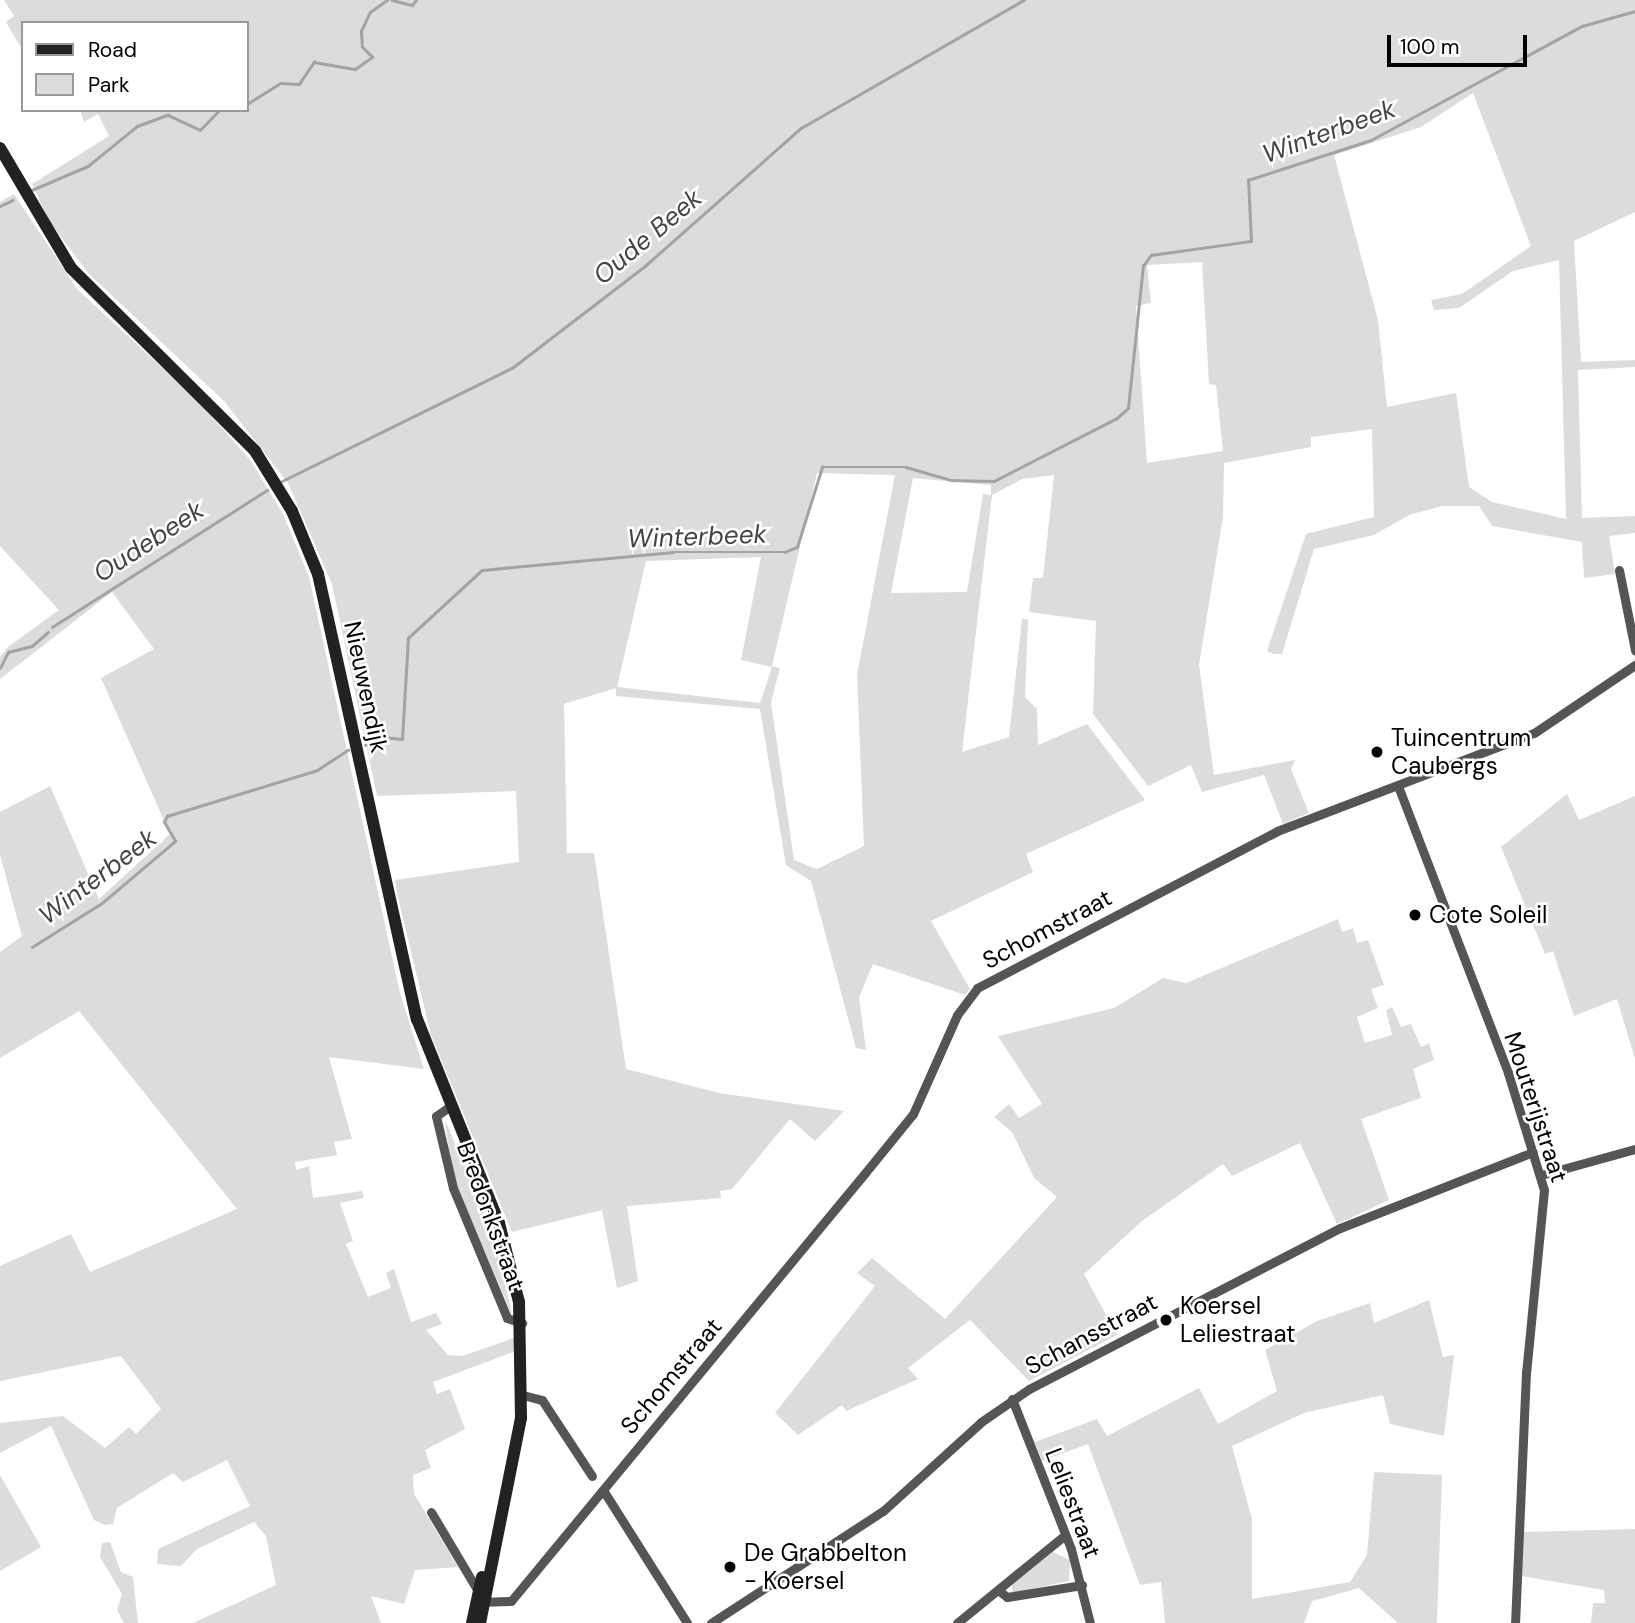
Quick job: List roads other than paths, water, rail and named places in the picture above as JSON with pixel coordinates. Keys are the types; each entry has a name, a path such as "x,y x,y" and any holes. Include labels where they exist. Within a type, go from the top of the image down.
{"street":[{"name":"Nieuwendijk","path":"0,148 71,268 233,425 296,518 327,607 416,1019 449,1107 502,1231 522,1323"},
{"path":"1619,570 1635,650"},
{"name":"Schomstraat","path":"480,1599 511,1601 913,1114 957,1015 977,988 1277,831 1534,733 1635,666"},
{"name":"Mouterijstraat","path":"1398,786 1541,1175 1546,1214 1526,1372 1515,1623"},
{"name":"Bredonkstraat","path":"449,1107 436,1116 453,1188 506,1318 522,1323 523,1395 495,1540 472,1623"},
{"path":"1541,1175 1635,1149"},
{"name":"Schansstraat","path":"710,1623 883,1511 1012,1399 1340,1228 1532,1152"},
{"path":"523,1395 542,1400 592,1476"},
{"name":"Leliestraat","path":"1012,1399 1065,1535 1082,1584 1090,1623"},
{"path":"603,1490 687,1623"},
{"path":"431,1512 480,1599"},
{"path":"957,1623 1065,1535"},
{"path":"998,1590 1007,1597 1082,1584"},
{"name":"Bredonkstraat","path":"480,1599 481,1623"}],"waterway":[{"path":"248,103 280,83 299,84 314,62 355,69 372,57 362,47 361,31 370,12 387,0"},
{"path":"392,0 412,5 416,0"},
{"name":"Oude Beek","path":"282,481 512,368 646,265 801,128 1024,0"},
{"name":"Winterbeek","path":"365,745 383,737 402,739 408,638 482,570 673,552 785,552 797,547 822,467 906,467 951,480 994,481 1117,418 1128,408 1143,266 1151,255 1251,241 1248,180 1371,140 1582,26 1635,11"},
{"path":"32,190 88,166 137,126 168,115 200,130 217,112"},
{"path":"0,206 13,200"},
{"name":"Oudebeek","path":"52,627 267,490"},
{"name":"Oudebeek","path":"0,668 8,652 32,646 48,632"},
{"name":"Winterbeek","path":"32,947 102,903 175,841 164,822 167,816 317,770 348,750"}],"place":[{"name":"Tuincentrum Caubergs","path":"1377,752"},
{"name":"Cote Soleil","path":"1415,915"},
{"name":"Koersel Leliestraat","path":"1166,1320"},
{"name":"De Grabbelton - Koersel","path":"730,1567"}]}
